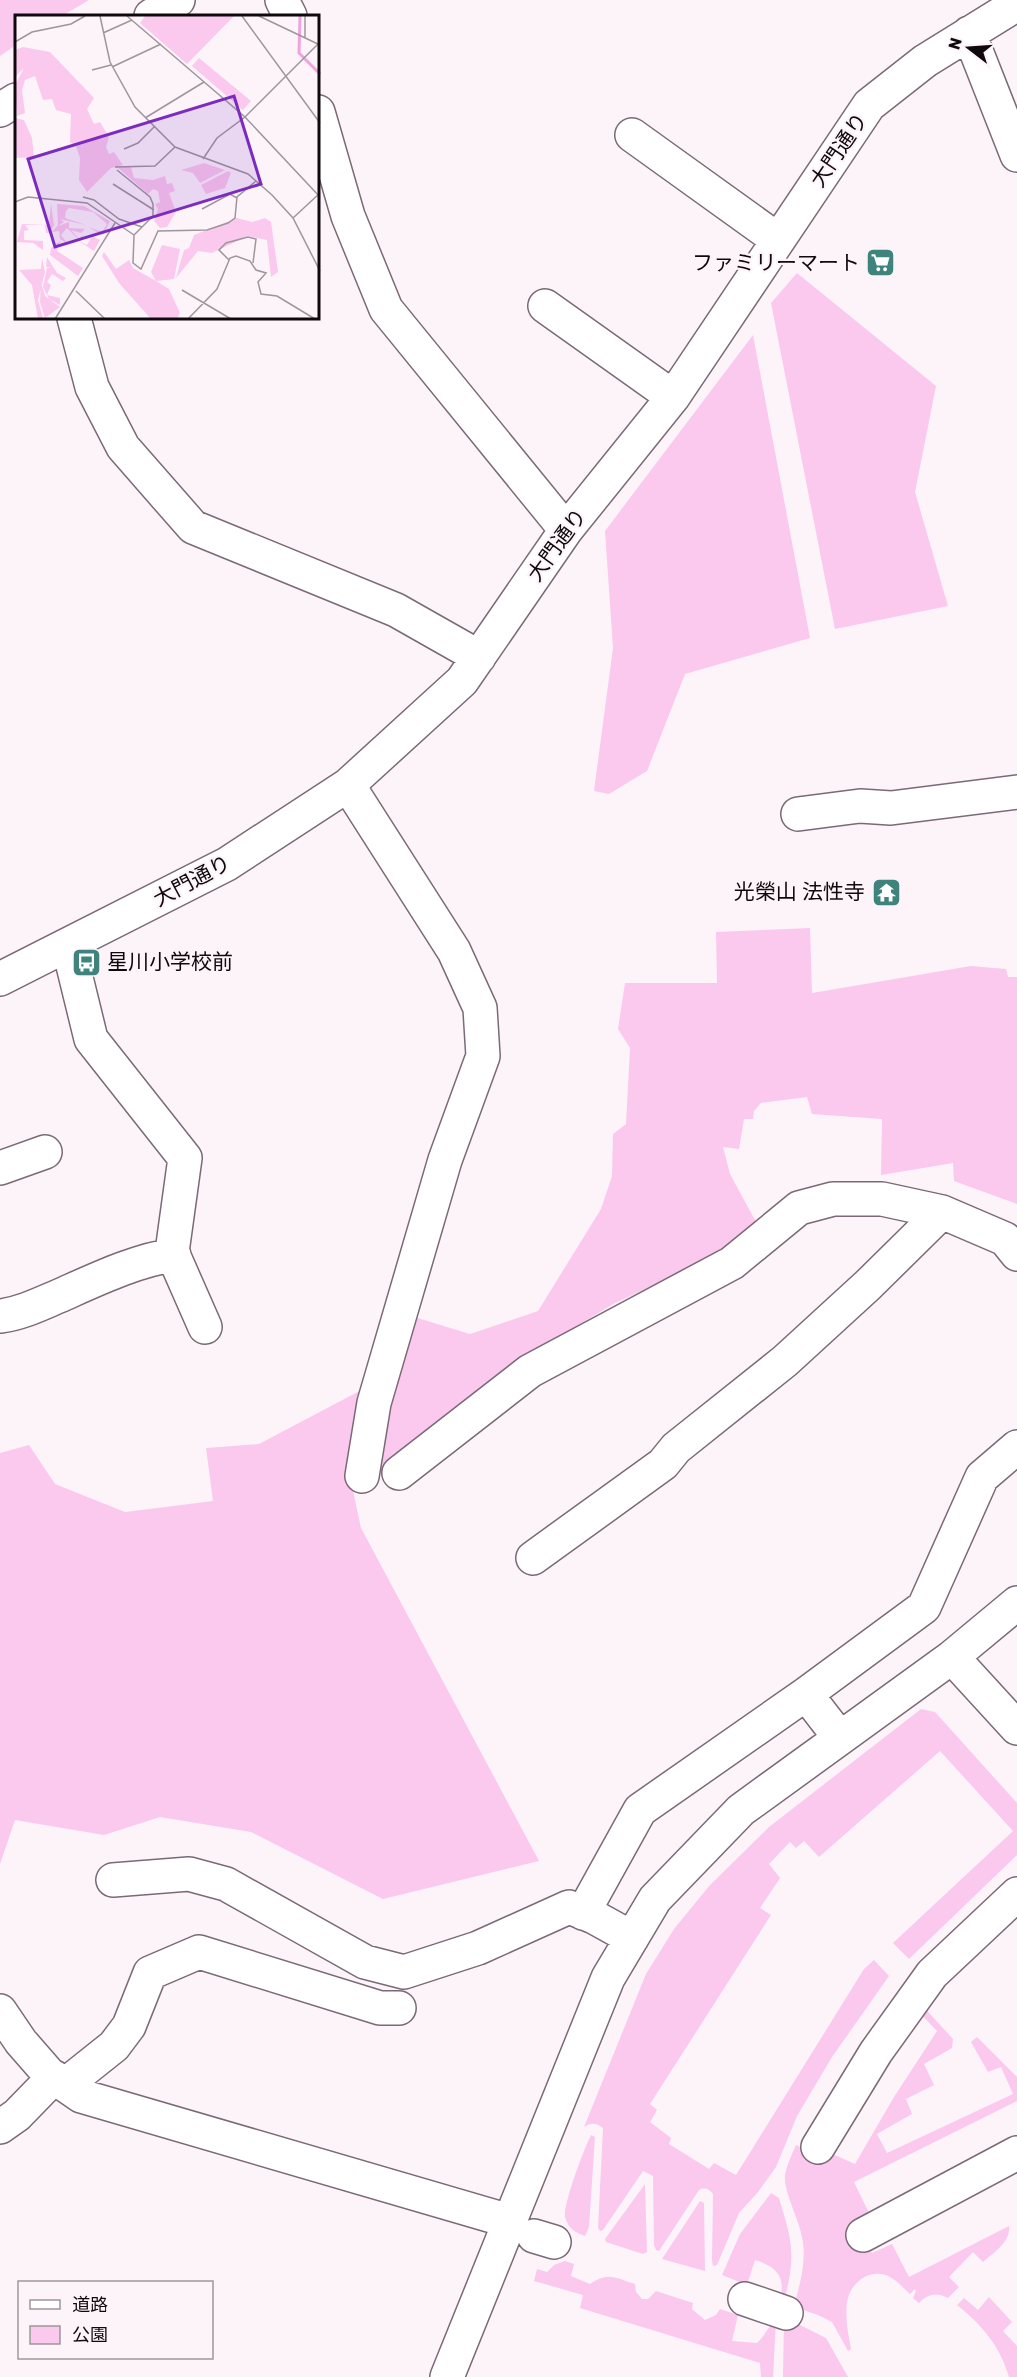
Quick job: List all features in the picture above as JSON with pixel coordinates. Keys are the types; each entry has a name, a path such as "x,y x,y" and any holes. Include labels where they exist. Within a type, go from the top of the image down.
{"street":[{"path":"153,15 178,0"},
{"path":"282,0 290,15"},
{"name":"大門通り","path":"0,979 227,864 348,785 462,681 566,530 673,398 869,105 925,61 1017,3"},
{"path":"969,33 1017,155"},
{"path":"0,110 15,101"},
{"path":"320,119 348,216 386,309 566,530"},
{"path":"632,135 778,240"},
{"path":"545,306 673,398"},
{"path":"75,320 92,387 123,447 193,527 396,610 479,657"},
{"path":"348,785 454,951 480,1008 483,1056 445,1160 380,1382 374,1403 362,1476"},
{"path":"798,814 860,806 891,807 1017,792"},
{"path":"68,945 91,1039 184,1158 172,1252 205,1327"},
{"path":"0,1168 45,1152"},
{"path":"399,1473 530,1371 732,1263 799,1208 833,1199 882,1199 942,1212 1005,1239 1017,1254"},
{"path":"533,1558 663,1464 667,1449 785,1361 868,1285 942,1212"},
{"path":"0,1316 18,1313 89,1282 161,1256 174,1255"},
{"path":"583,1913 640,1809 806,1694 924,1607 982,1477 1017,1447"},
{"path":"447,2377 532,2233 608,1978 655,1899 741,1810 952,1657 1017,1603"},
{"path":"952,1657 1017,1728"},
{"path":"806,1694 840,1738"},
{"path":"113,1880 189,1874 226,1884 365,1962 404,1972 478,1948 569,1907 632,1938"},
{"path":"818,2147 876,2052 932,1974 1017,1894"},
{"path":"0,2127 59,2081 114,2046 129,2026 150,1973 199,1952 380,2008 399,2008"},
{"path":"0,2011 21,2042 59,2081 81,2096 532,2233"},
{"path":"863,2235 1017,2153"},
{"path":"745,2299 786,2313"}],"green space":[{"path":"0,0 89,0 64,15 15,15 15,46 0,56"},
{"path":"797,273 936,386 915,492 948,606 835,629 771,303"},
{"path":"753,335 810,638 685,674 647,771 609,794 594,791 613,648 605,531"},
{"path":"810,928 812,993 971,966 1006,969 1008,977 1017,977 1017,1204 954,1181 953,1163 881,1175 882,1119 812,1114 807,1097 761,1103 754,1111 753,1119 744,1119 739,1149 723,1147 730,1174 756,1222 722,1254 615,1303 532,1353 377,1473 383,1410 411,1316 470,1334 538,1311 601,1209 612,1176 613,1134 626,1124 630,1048 618,1029 625,983 717,983 716,932"},
{"path":"369,1386 351,1481 361,1528 539,1861 383,1899 251,1832 160,1817 104,1835 15,1820 0,1864 0,1453 29,1445 55,1484 125,1512 213,1501 206,1448 259,1444"},
{"path":"921,1709 935,1712 1017,1803 1017,1855 909,1959 893,1943 1013,1831 940,1751 819,1857 804,1841 796,1848 790,1842 769,1864 780,1878 760,1908 771,1915 650,2104 657,2110 650,2122 671,2138 669,2144 709,2169 714,2163 736,2175 864,1969 874,1960 889,1976 832,2057 797,2116 776,2167 739,2213 717,2265 713,2266 712,2260 713,2194 707,2189 699,2190 659,2251 654,2245 653,2176 643,2171 603,2230 600,2231 598,2228 603,2128 594,2124 584,2127 646,1974 674,1929 710,1885 769,1827"},
{"path":"919,2002 953,2039 952,2048 924,2064 934,2085 906,2099 912,2114 877,2134 887,2153 1013,2094 1001,2067 988,2072 971,2042 977,2037 1017,2077 1017,2101 854,2182 869,2213 857,2220 872,2253 892,2244 909,2277 1009,2226 1009,2232 1000,2247 983,2262 973,2252 949,2277 959,2287 948,2298 932,2295 919,2303 913,2298 915,2289 910,2294 897,2282 881,2274 867,2276 856,2283 847,2302 851,2349 848,2351 832,2322 794,2307 802,2275 804,2251 802,2235 787,2190 785,2175 796,2145 822,2158 826,2151 855,2164 894,2097 937,2031 915,2008"},
{"path":"591,2135 595,2137 589,2227 585,2236 570,2227 566,2221 565,2210"},
{"path":"645,2184 647,2252 643,2254 606,2242 605,2239"},
{"path":"771,2193 779,2198 790,2237 791,2269 785,2298 781,2296 781,2282 777,2272 762,2262 755,2260 747,2285 722,2275 740,2234"},
{"path":"700,2201 704,2203 705,2271 662,2259"},
{"path":"565,2261 574,2264 571,2276 590,2284 602,2278 612,2277 635,2284 636,2292 642,2299 648,2299 656,2291 693,2303 692,2309 705,2320 716,2315 720,2309 738,2315 732,2341 757,2343 776,2320 773,2377 761,2377 760,2363 580,2308 583,2295 534,2281 537,2269 547,2272 554,2265"},
{"path":"989,2297 1012,2322 1003,2331 1017,2346 1017,2377 1009,2377 1001,2355 989,2337 957,2305 964,2298 978,2310"},
{"path":"784,2317 826,2338 848,2377 783,2377"}],"place":[{"name":"ファミリーマート","path":"881,263"},
{"name":"光榮山 法性寺","path":"886,892"},
{"name":"星川小学校前","path":"86,962"}]}
